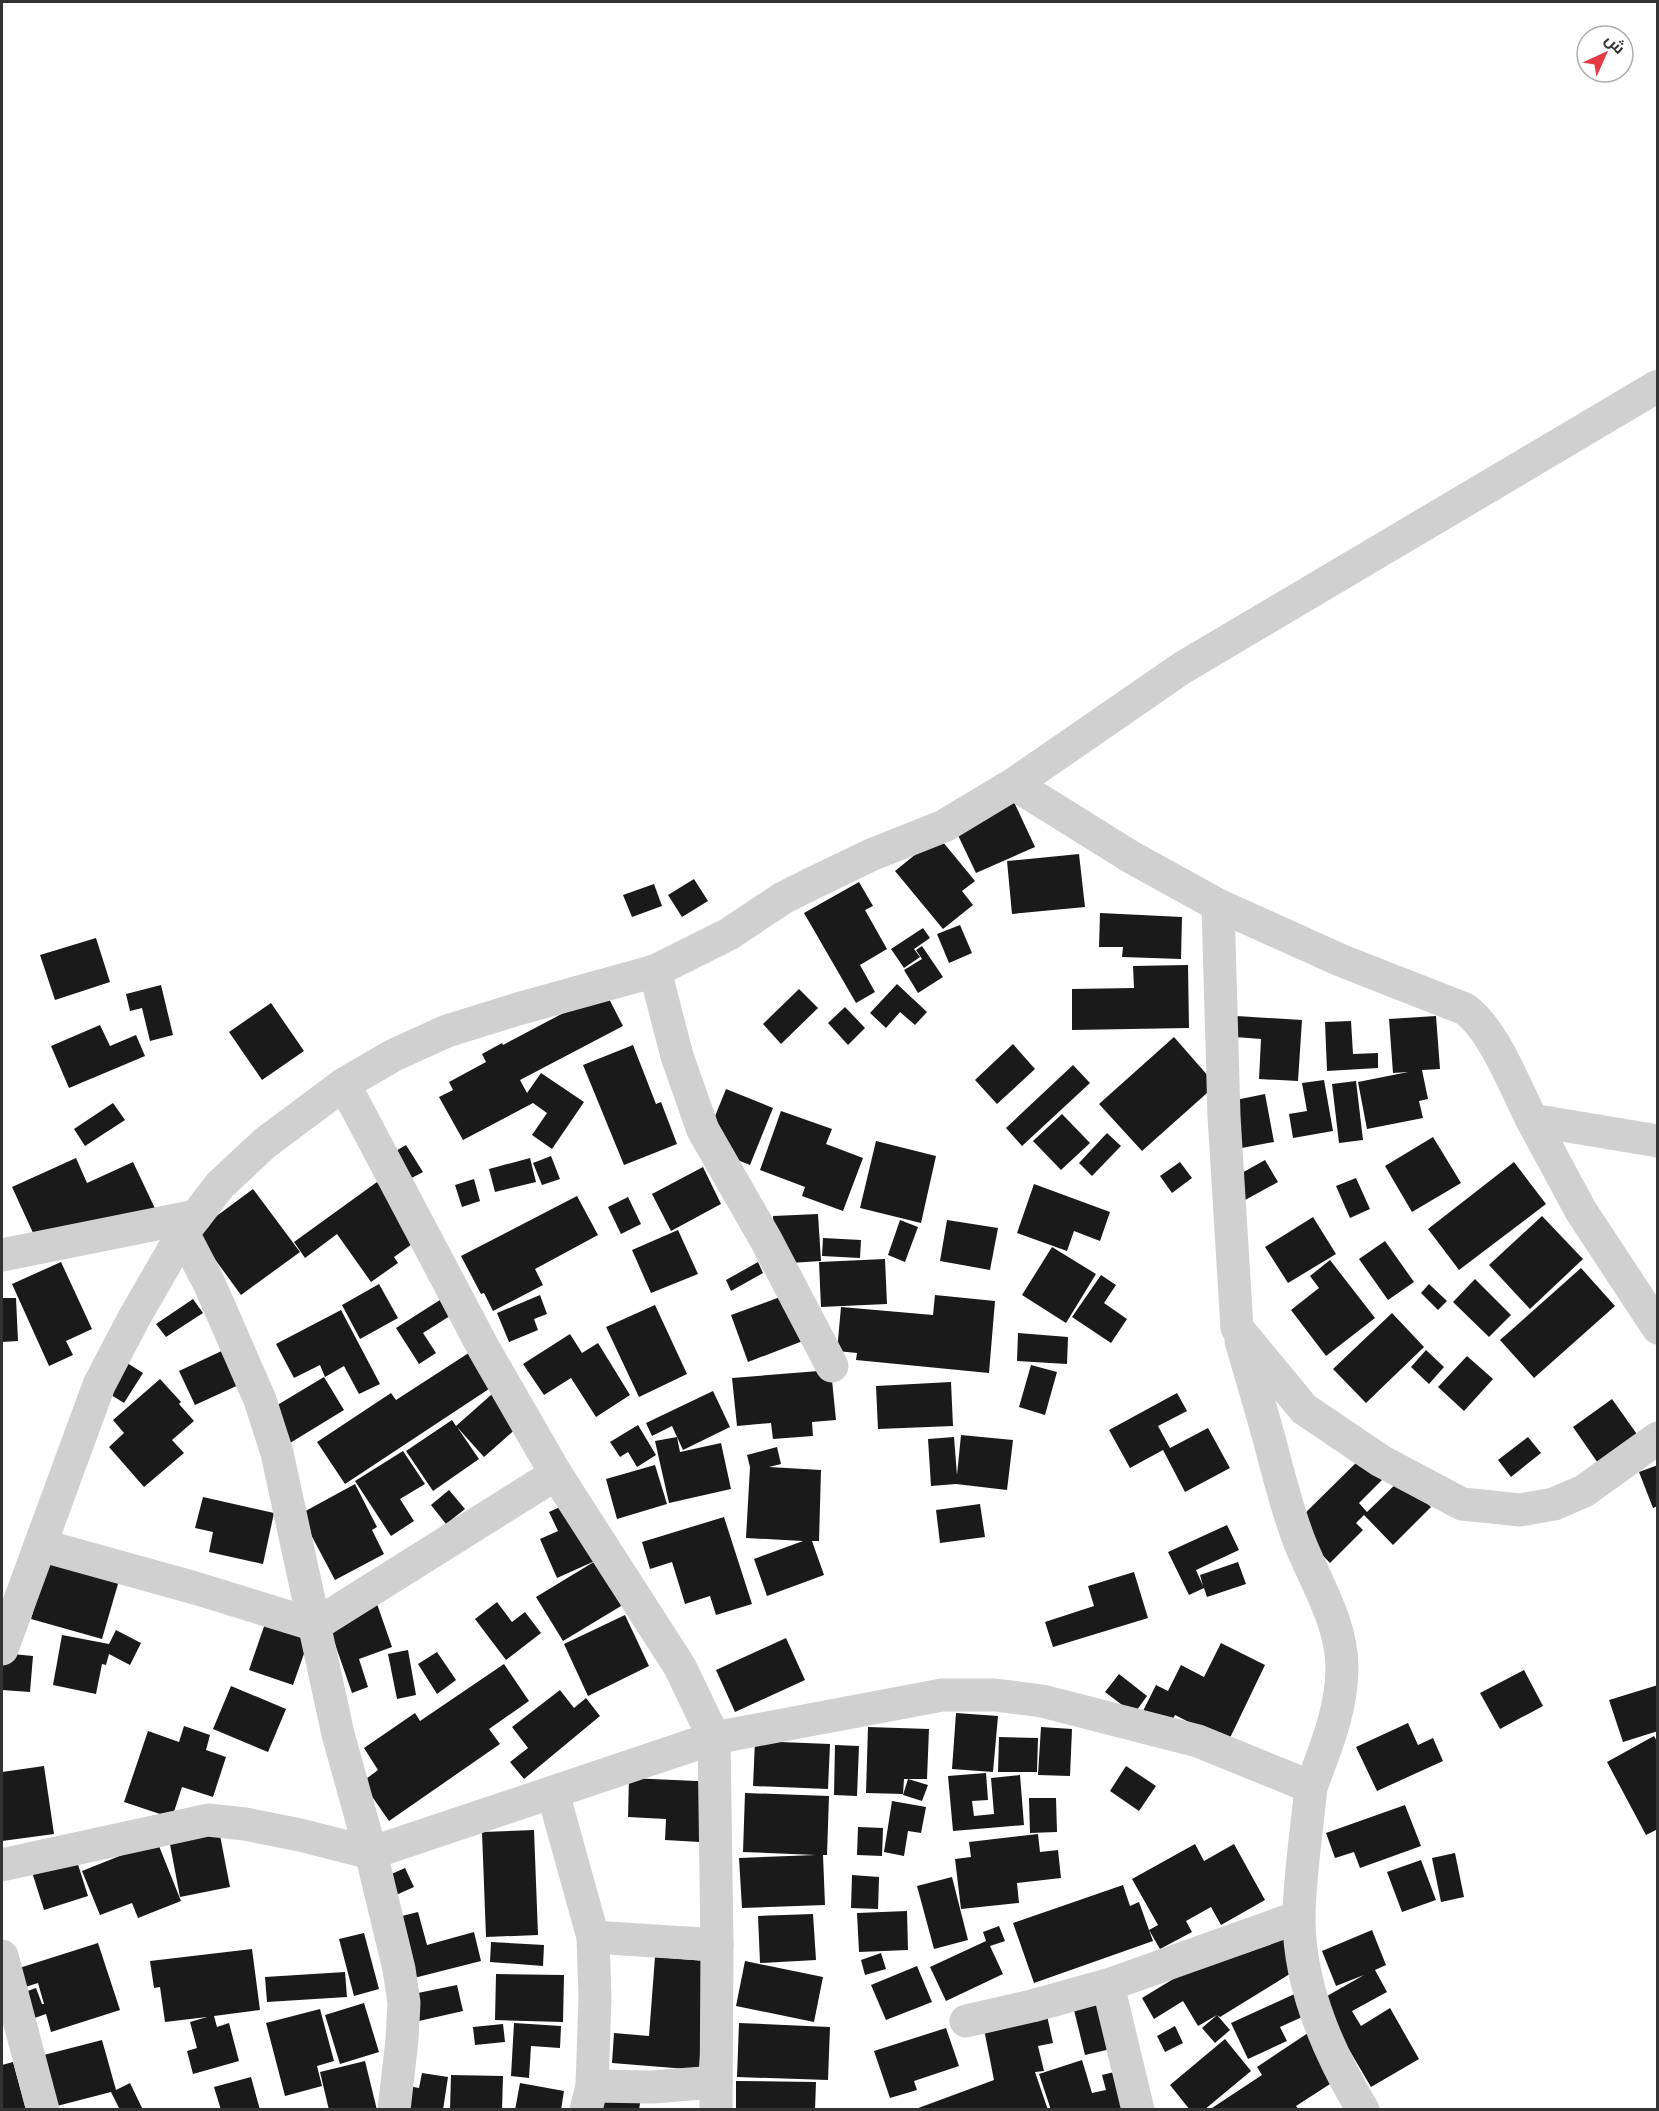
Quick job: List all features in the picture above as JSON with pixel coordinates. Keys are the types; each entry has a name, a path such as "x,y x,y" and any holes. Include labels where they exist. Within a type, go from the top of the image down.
{"street":[{"path":"2,1649 99,1385 134,1318 189,1224 220,1185 265,1143 344,1084 394,1055 447,1031 655,971 729,934 794,893 871,855 944,826 1014,784 1182,668 1658,386"},
{"path":"1014,784 1131,857 1218,905 1340,960 1465,1008 1479,1021 1491,1040 1581,1211 1658,1328"},
{"path":"1218,905 1224,1116 1237,1328 1300,1544 1319,1583 1337,1635 1342,1667 1340,1690 1328,1743 1311,1787 1299,1917 1304,1969 1326,2039 1345,2080 1363,2109"},
{"path":"655,971 677,1056 703,1130 766,1240 832,1366"},
{"path":"344,1084 484,1349 556,1474 680,1667 714,1738 717,1945 716,2096 651,2087 589,2098 595,1998 593,1936 553,1793"},
{"path":"1532,1120 1658,1141"},
{"path":"2,1255 189,1224"},
{"path":"189,1224 209,1283 260,1400 277,1454 338,1734 371,1853 399,1969 404,2003 394,2109"},
{"path":"1237,1328 1304,1408 1381,1461 1462,1504 1520,1510 1554,1504 1584,1491 1658,1438"},
{"path":"40,1545 195,1588 315,1625 556,1474"},
{"path":"2,1864 208,1820 300,1834 371,1853 714,1738 942,1695 995,1695 1042,1701 1198,1741 1311,1787"},
{"path":"966,2021 1108,1985 1299,1917"},
{"path":"593,1936 717,1945"},
{"path":"2,1956 43,2109"},
{"path":"1108,1985 1138,2109"}],"building":[{"path":"1014,802 1035,847 976,873 955,829"},
{"path":"938,836 975,881 962,891 973,905 943,929 895,871"},
{"path":"1079,854 1085,907 1012,914 1007,861"},
{"path":"694,879 708,901 682,917 668,895"},
{"path":"859,882 873,906 865,910 887,949 860,965 875,992 856,1003 804,913"},
{"path":"654,884 662,906 632,917 623,895"},
{"path":"1100,913 1182,917 1181,959 1122,957 1123,947 1099,947"},
{"path":"960,925 972,953 949,963 937,934"},
{"path":"923,928 930,938 914,949 920,957 904,968 891,949"},
{"path":"96,938 110,982 55,1000 40,955"},
{"path":"922,946 943,977 918,993 904,970 922,959 916,950"},
{"path":"1188,965 1189,1028 1072,1030 1072,989 1134,988 1133,966"},
{"path":"897,984 927,1012 915,1025 900,1012 886,1028 870,1013"},
{"path":"161,985 173,1035 150,1041 142,1008 130,1011 126,994"},
{"path":"799,989 818,1008 781,1044 763,1024"},
{"path":"605,991 623,1026 520,1080 527,1093 541,1073 584,1102 552,1149 532,1135 547,1113 533,1103 463,1140 439,1097 453,1090 449,1082 486,1062 482,1054"},
{"path":"271,1003 304,1051 262,1080 229,1032"},
{"path":"845,1007 865,1028 848,1045 828,1023"},
{"path":"1236,1016 1302,1020 1298,1081 1259,1079 1261,1039 1235,1037"},
{"path":"1436,1016 1440,1069 1422,1070 1428,1099 1419,1101 1423,1118 1367,1129 1358,1082 1408,1072 1393,1073 1389,1019"},
{"path":"1351,1021 1353,1054 1378,1053 1378,1068 1327,1071 1325,1022"},
{"path":"100,1025 110,1046 136,1035 145,1056 69,1088 51,1046"},
{"path":"1174,1037 1216,1085 1142,1151 1099,1104"},
{"path":"1013,1044 1035,1069 997,1104 975,1080"},
{"path":"633,1045 656,1104 661,1102 677,1144 624,1165 583,1065"},
{"path":"1073,1065 1090,1083 1022,1146 1006,1128"},
{"path":"1324,1080 1333,1131 1293,1138 1289,1114 1307,1111 1302,1083"},
{"path":"1356,1081 1363,1140 1339,1143 1332,1084"},
{"path":"726,1089 773,1108 750,1165 703,1146"},
{"path":"1265,1094 1274,1142 1231,1150 1221,1103"},
{"path":"113,1103 125,1120 85,1146 74,1129"},
{"path":"781,1111 832,1129 826,1144 863,1158 843,1211 802,1196 805,1187 760,1170"},
{"path":"1062,1114 1090,1143 1061,1170 1033,1141"},
{"path":"1107,1133 1121,1146 1092,1176 1079,1163"},
{"path":"1433,1137 1461,1183 1412,1212 1385,1166"},
{"path":"876,1141 936,1156 921,1223 860,1208"},
{"path":"406,1145 423,1172 404,1182 389,1155"},
{"path":"551,1156 560,1179 542,1185 533,1163"},
{"path":"76,1158 87,1183 133,1162 160,1219 45,1259 12,1187"},
{"path":"530,1158 536,1182 495,1192 489,1169"},
{"path":"1265,1160 1278,1182 1236,1205 1224,1183"},
{"path":"1180,1162 1192,1178 1172,1193 1160,1176"},
{"path":"1514,1162 1546,1204 1459,1270 1428,1229"},
{"path":"703,1167 721,1204 671,1231 652,1194"},
{"path":"1356,1178 1370,1209 1350,1218 1336,1186"},
{"path":"474,1179 480,1201 462,1207 455,1185"},
{"path":"377,1182 419,1239 394,1257 398,1263 371,1282 337,1234 305,1258 294,1242"},
{"path":"1034,1184 1110,1212 1100,1241 1074,1231 1067,1251 1017,1233"},
{"path":"253,1189 300,1252 241,1295 195,1232"},
{"path":"577,1196 598,1235 535,1269 543,1285 493,1311 484,1293 481,1294 461,1256"},
{"path":"628,1197 641,1224 621,1234 608,1207"},
{"path":"818,1214 821,1261 775,1264 773,1216"},
{"path":"1542,1216 1583,1259 1530,1309 1489,1265"},
{"path":"1313,1217 1336,1254 1288,1283 1265,1247"},
{"path":"900,1220 918,1227 905,1262 888,1255"},
{"path":"947,1220 998,1228 990,1270 940,1261"},
{"path":"678,1230 698,1274 651,1293 632,1250"},
{"path":"823,1238 861,1240 860,1258 822,1256"},
{"path":"1385,1241 1414,1282 1388,1300 1359,1259"},
{"path":"1052,1247 1096,1274 1066,1323 1022,1295"},
{"path":"885,1259 887,1304 821,1307 819,1262"},
{"path":"1330,1260 1375,1318 1326,1356 1291,1310 1319,1288 1310,1276"},
{"path":"61,1262 92,1329 66,1341 73,1355 49,1366 12,1284"},
{"path":"758,1262 763,1273 731,1291 726,1280"},
{"path":"1581,1268 1615,1306 1534,1378 1500,1340"},
{"path":"1101,1275 1116,1285 1104,1303 1127,1319 1111,1343 1072,1317"},
{"path":"1475,1279 1511,1315 1489,1337 1453,1302"},
{"path":"379,1284 398,1318 360,1339 342,1305"},
{"path":"1429,1284 1447,1301 1438,1310 1421,1293"},
{"path":"791,1293 808,1339 748,1362 731,1315"},
{"path":"540,1295 547,1314 534,1319 538,1330 509,1342 497,1313"},
{"path":"935,1295 995,1301 989,1373 856,1360 857,1353 837,1351 841,1307 933,1315"},
{"path":"2,1298 16,1298 18,1341 2,1342"},
{"path":"443,1298 453,1314 423,1333 436,1353 419,1364 396,1328"},
{"path":"193,1299 203,1313 166,1337 156,1324"},
{"path":"655,1305 687,1374 639,1397 606,1327"},
{"path":"341,1310 380,1384 359,1394 344,1366 325,1377 320,1365 294,1378 276,1344"},
{"path":"1392,1313 1424,1347 1366,1403 1333,1369"},
{"path":"1018,1333 1068,1337 1067,1364 1017,1361"},
{"path":"570,1334 582,1353 598,1343 630,1395 596,1417 571,1378 544,1395 523,1364"},
{"path":"481,1345 504,1379 345,1484 317,1442 391,1393 396,1400"},
{"path":"228,1348 243,1383 195,1405 179,1371"},
{"path":"1426,1350 1444,1367 1429,1384 1411,1367"},
{"path":"1467,1356 1493,1379 1464,1411 1438,1387"},
{"path":"124,1361 143,1373 124,1403 105,1391"},
{"path":"1031,1365 1057,1372 1045,1415 1019,1407"},
{"path":"831,1370 836,1420 812,1422 813,1436 773,1439 771,1423 737,1426 732,1378"},
{"path":"324,1377 344,1410 290,1443 269,1410"},
{"path":"160,1379 181,1402 179,1404 194,1421 172,1440 184,1453 144,1487 109,1447 124,1433 113,1420"},
{"path":"951,1382 953,1426 878,1429 876,1386"},
{"path":"500,1387 528,1418 484,1457 457,1427 479,1459 433,1491 406,1451 452,1420 456,1426"},
{"path":"713,1391 730,1427 683,1450 672,1426 652,1436 646,1423"},
{"path":"1177,1393 1187,1411 1158,1426 1170,1448 1208,1428 1230,1468 1185,1492 1163,1450 1130,1468 1109,1430"},
{"path":"1612,1399 1639,1437 1600,1466 1573,1427"},
{"path":"638,1425 656,1455 637,1467 628,1452 620,1457 610,1442"},
{"path":"961,1435 1013,1440 1007,1490 956,1484 931,1486 928,1439 954,1437 957,1475"},
{"path":"677,1437 680,1452 721,1443 731,1489 669,1503 655,1441"},
{"path":"1528,1437 1541,1453 1511,1477 1498,1460"},
{"path":"777,1447 781,1464 769,1467 821,1470 819,1541 812,1541 824,1575 767,1596 754,1559 803,1541 746,1538 750,1467 747,1455"},
{"path":"403,1451 425,1484 400,1499 414,1521 391,1536 355,1481"},
{"path":"1365,1454 1386,1476 1359,1503 1367,1512 1402,1478 1431,1507 1393,1545 1364,1515 1356,1523 1363,1530 1330,1563 1293,1525"},
{"path":"655,1465 667,1504 617,1519 606,1479"},
{"path":"1658,1465 1658,1506 1653,1508 1639,1472"},
{"path":"355,1484 377,1527 372,1530 384,1554 335,1580 300,1514"},
{"path":"449,1490 465,1509 446,1524 431,1505"},
{"path":"584,1496 636,1597 563,1641 536,1597 597,1560 557,1578 540,1539 558,1531 549,1512"},
{"path":"203,1497 274,1513 263,1564 209,1552 213,1532 195,1528"},
{"path":"980,1504 985,1537 940,1543 936,1510"},
{"path":"724,1517 752,1604 716,1615 710,1596 685,1604 672,1562 650,1569 642,1542"},
{"path":"1227,1525 1239,1550 1196,1570 1203,1586 1200,1575 1238,1562 1246,1584 1207,1597 1204,1588 1189,1595 1168,1552"},
{"path":"49,1557 120,1577 102,1639 31,1619"},
{"path":"1134,1572 1148,1618 1053,1647 1045,1622 1094,1606 1088,1586"},
{"path":"376,1601 392,1647 359,1659 368,1687 352,1693 326,1618"},
{"path":"497,1602 512,1622 525,1612 541,1633 506,1660 475,1619"},
{"path":"268,1615 312,1631 293,1685 249,1670"},
{"path":"625,1615 649,1666 588,1696 564,1644"},
{"path":"116,1630 141,1643 130,1665 109,1654 106,1665 102,1664 96,1694 53,1685 62,1635 109,1644"},
{"path":"786,1638 805,1680 735,1712 716,1670"},
{"path":"1221,1643 1265,1665 1228,1742 1175,1715 1169,1727 1142,1713 1156,1685 1168,1691 1181,1665 1204,1677"},
{"path":"408,1650 416,1695 397,1699 388,1654"},
{"path":"437,1652 456,1680 437,1694 418,1664"},
{"path":"2,1653 33,1656 30,1692 2,1690"},
{"path":"504,1664 529,1701 489,1729 500,1744 389,1821 362,1782 378,1770 364,1748 415,1713 420,1721"},
{"path":"1524,1670 1543,1706 1500,1729 1480,1693"},
{"path":"1119,1674 1147,1696 1134,1714 1105,1692"},
{"path":"1658,1685 1658,1731 1623,1742 1609,1700"},
{"path":"231,1686 286,1709 268,1752 213,1729"},
{"path":"560,1690 574,1708 586,1698 600,1716 524,1779 510,1762 528,1748 512,1727"},
{"path":"956,1713 998,1716 993,1772 952,1769"},
{"path":"1408,1723 1418,1745 1433,1738 1443,1761 1377,1791 1356,1747"},
{"path":"184,1726 210,1735 206,1750 226,1757 213,1797 182,1787 172,1818 124,1802 148,1731 179,1742"},
{"path":"868,1727 929,1729 927,1779 904,1779 903,1794 866,1793"},
{"path":"1041,1727 1072,1729 1070,1776 1038,1775"},
{"path":"1654,1736 1658,1743 1658,1829 1646,1835 1607,1762"},
{"path":"999,1737 1038,1738 1037,1772 998,1772"},
{"path":"755,1741 830,1744 828,1789 753,1786"},
{"path":"835,1745 859,1746 857,1796 834,1795"},
{"path":"44,1766 54,1834 2,1841 2,1772"},
{"path":"1126,1766 1156,1786 1139,1811 1110,1791"},
{"path":"986,1773 988,1800 972,1801 974,1816 994,1814 991,1778 1020,1775 1024,1825 953,1831 948,1776"},
{"path":"629,1778 719,1782 717,1843 665,1840 666,1819 628,1817"},
{"path":"908,1779 928,1785 922,1801 903,1795"},
{"path":"745,1793 829,1796 827,1855 823,1855 825,1905 742,1908 739,1858 816,1855 743,1852"},
{"path":"1029,1798 1056,1798 1057,1832 1030,1833"},
{"path":"892,1801 926,1807 921,1833 908,1831 904,1856 884,1852"},
{"path":"1405,1805 1421,1846 1360,1868 1354,1852 1335,1858 1326,1833"},
{"path":"218,1825 230,1887 180,1897 168,1834"},
{"path":"858,1827 883,1828 882,1856 857,1855"},
{"path":"534,1830 538,1935 486,1937 482,1832"},
{"path":"1038,1834 1040,1852 1058,1850 1061,1878 1017,1883 1019,1903 961,1909 955,1859 971,1857 969,1842"},
{"path":"157,1841 181,1901 138,1918 132,1903 100,1915 82,1871"},
{"path":"1195,1844 1204,1861 1234,1844 1265,1900 1221,1925 1211,1907 1186,1921 1192,1932 1160,1949 1149,1930 1158,1925 1132,1879"},
{"path":"1455,1853 1464,1897 1441,1902 1432,1858"},
{"path":"75,1855 88,1896 44,1910 31,1869"},
{"path":"1421,1860 1436,1900 1402,1912 1387,1872"},
{"path":"405,1868 414,1887 396,1895 387,1876"},
{"path":"852,1875 879,1877 878,1909 851,1908"},
{"path":"952,1877 968,1940 934,1949 917,1886"},
{"path":"1123,1885 1130,1906 1139,1902 1153,1941 1034,1983 1013,1923"},
{"path":"907,1911 908,1950 859,1952 857,1913"},
{"path":"418,1912 427,1945 474,1932 481,1961 414,1978 398,1917"},
{"path":"813,1914 816,1960 760,1963 758,1916"},
{"path":"1272,1919 1301,1967 1220,2017 1217,2015 1198,2026 1183,2001 1154,2019 1142,1998"},
{"path":"999,1926 1005,1941 990,1946 1003,1974 946,2001 930,1967 986,1941 983,1932"},
{"path":"1372,1930 1386,1965 1375,1970 1387,1992 1352,2011 1361,2026 1390,2008 1419,2059 1371,2087 1320,2000 1364,1975 1336,1986 1322,1951"},
{"path":"364,1933 379,1989 354,1996 339,1939"},
{"path":"491,1942 544,1945 543,1966 490,1962"},
{"path":"98,1943 120,2010 51,2032 46,2014 29,2020 19,1994 36,1988 44,2004 38,1983 19,1989 13,1970"},
{"path":"252,1949 260,2010 214,2016 217,2027 229,2023 239,2061 193,2074 187,2051 197,2048 190,2022 207,2017 165,2022 160,1987 154,1988 150,1961"},
{"path":"881,1953 886,1969 865,1975 861,1960"},
{"path":"655,1957 706,1961 699,2070 612,2063 614,2033 649,2036"},
{"path":"745,1961 823,1977 814,2022 736,2006"},
{"path":"917,1966 932,2002 886,2020 871,1985"},
{"path":"345,1972 347,1997 267,2002 265,1977"},
{"path":"496,1974 564,1975 563,2022 495,2020"},
{"path":"457,1985 463,2011 419,2021 413,1994"},
{"path":"1118,1991 1132,2044 1085,2055 1072,2002"},
{"path":"1301,1991 1311,2013 1280,2027 1287,2041 1248,2059 1231,2023"},
{"path":"364,2003 379,2052 340,2064 325,2015"},
{"path":"320,2009 334,2061 317,2066 322,2086 285,2096 266,2023"},
{"path":"1046,2011 1053,2043 1038,2046 1044,2071 1035,2072 1048,2110 913,2110 994,2080 983,2024"},
{"path":"1217,2015 1230,2030 1215,2043 1202,2028"},
{"path":"514,2023 561,2026 560,2048 531,2046 529,2078 511,2076"},
{"path":"739,2023 830,2027 828,2080 737,2077"},
{"path":"503,2024 505,2042 475,2045 473,2027"},
{"path":"1175,2026 1183,2043 1165,2052 1157,2036"},
{"path":"946,2028 959,2066 914,2081 917,2090 890,2098 874,2051"},
{"path":"1314,2029 1344,2075 1296,2106 1299,2110 1209,2110 1262,2075 1257,2067"},
{"path":"1225,2039 1251,2071 1204,2110 1190,2110 1170,2085"},
{"path":"102,2040 116,2090 130,2083 143,2110 120,2110 111,2092 53,2107 40,2056"},
{"path":"1082,2060 1092,2093 1106,2090 1102,2075 1135,2067 1130,2110 1051,2110 1039,2074"},
{"path":"365,2061 377,2110 329,2110 320,2072"},
{"path":"13,2062 26,2110 2,2110 2,2065"},
{"path":"422,2073 448,2077 443,2110 399,2110 403,2085 419,2088"},
{"path":"451,2075 503,2076 502,2110 450,2110"},
{"path":"251,2077 260,2110 221,2110 214,2087"},
{"path":"736,2081 816,2082 815,2110 736,2110"},
{"path":"520,2083 564,2091 561,2110 515,2110"},
{"path":"592,2089 641,2097 639,2110 589,2110"}]}
